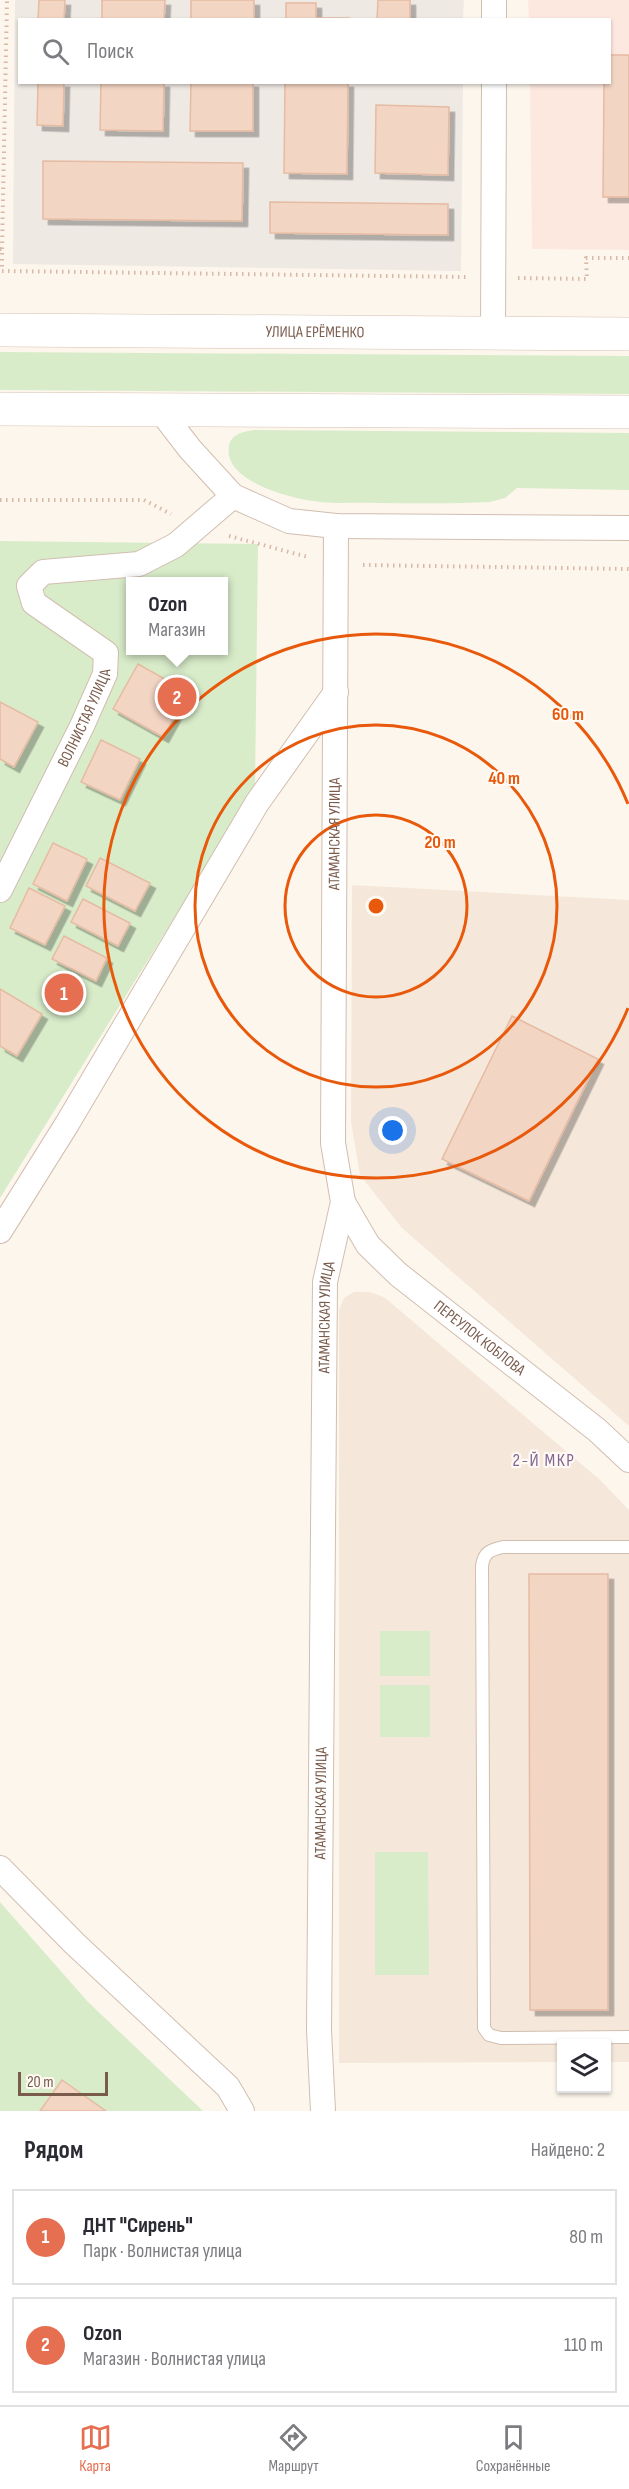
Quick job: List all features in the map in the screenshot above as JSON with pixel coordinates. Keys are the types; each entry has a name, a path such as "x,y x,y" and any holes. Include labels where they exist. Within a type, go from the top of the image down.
{"street":[{"path":"494,0 494,18"},
{"path":"493,333 494,84"},
{"name":"УЛИЦА ЕРЁМЕНКО","path":"0,330 629,333"},
{"path":"0,409 629,412"},
{"path":"160,410 190,449 232,496 288,521 336,526 629,528"},
{"name":"ВОЛНИСТАЯ УЛИЦА","path":"0,890 82,726 105,674 106,653 34,603 29,586 44,572 139,564 176,545 232,496"},
{"name":"АТАМАНСКАЯ УЛИЦА","path":"323,2111 319,2030 325,1281 343,1202 333,1143 336,526"},
{"path":"0,1231 68,1124 257,803 336,692"},
{"name":"ПЕРЕУЛОК КОБЛОВА","path":"343,1202 369,1245 399,1275 597,1430 629,1460"},
{"path":"0,1868 74,1943 228,2087 242,2111"}],"lane":[{"path":"629,1546 503,1546 490,1550 483,1557 482,2020 489,2035 501,2038 629,2037"}],"path":[{"path":"7,0 2,271 587,279 586,258 629,258"},
{"path":"336,565 629,569"}],"shaded area":[{"path":"15,0 464,0 463,18 18,18 18,84 463,84 461,271 13,264"},
{"path":"528,0 629,0 629,250 532,249 530,84 611,84 611,18 529,18"},
{"path":"352,885 629,900 629,1426 402,1228 360,1175 351,1122"},
{"path":"354,1292 369,1292 384,1297 599,1479 629,1510 629,2062 611,2062 611,2039 557,2039 557,2062 339,2063 339,1310 344,1298"}],"green space":[{"path":"0,352 629,356 629,394 0,390"},
{"path":"253,430 629,433 629,490 517,488 505,498 476,503 335,503 309,500 263,487 237,470 230,459 230,442 238,434"},
{"path":"0,541 258,544 255,788 0,1198"},
{"path":"380,1631 430,1631 430,1676 380,1676"},
{"path":"380,1685 430,1685 430,1737 380,1737"},
{"path":"375,1852 428,1852 429,1975 375,1975"},
{"path":"0,1902 88,2002 203,2111 0,2111"}],"building":[{"path":"39,0 65,0 64,18 38,18"},
{"path":"102,0 165,0 164,18 102,18"},
{"path":"191,0 254,0 254,18 191,18"},
{"path":"378,0 410,0 410,18 377,18"},
{"path":"286,3 316,3 316,18 286,18"},
{"path":"611,55 629,55 629,197 603,197 604,84 611,84"},
{"path":"38,84 64,84 63,126 37,125"},
{"path":"101,84 164,84 163,131 100,130"},
{"path":"191,84 253,84 253,131 190,131"},
{"path":"285,84 348,84 347,174 284,173"},
{"path":"376,105 449,107 448,175 375,173"},
{"path":"43,161 243,163 242,221 43,219"},
{"path":"270,202 448,204 448,235 270,233"},
{"path":"138,664 188,692 163,737 113,709"},
{"path":"0,702 38,722 14,767 0,759"},
{"path":"101,740 140,759 120,800 81,782"},
{"path":"53,843 87,859 67,901 33,884"},
{"path":"100,858 150,883 135,911 86,886"},
{"path":"29,888 65,906 45,945 10,928"},
{"path":"83,899 130,923 118,946 71,922"},
{"path":"64,936 107,958 96,981 52,959"},
{"path":"0,989 42,1014 17,1056 0,1046"},
{"path":"512,1016 598,1059 529,1201 442,1159"},
{"path":"529,1574 608,1574 608,2010 530,2010"},
{"path":"62,2080 106,2111 40,2111"}],"place":[{"name":"Ozon","path":"177,697"},
{"name":"ДНТ \"Сирень\"","path":"64,993"}],"district":[{"name":"2-Й МКР","path":"544,1460"}]}
